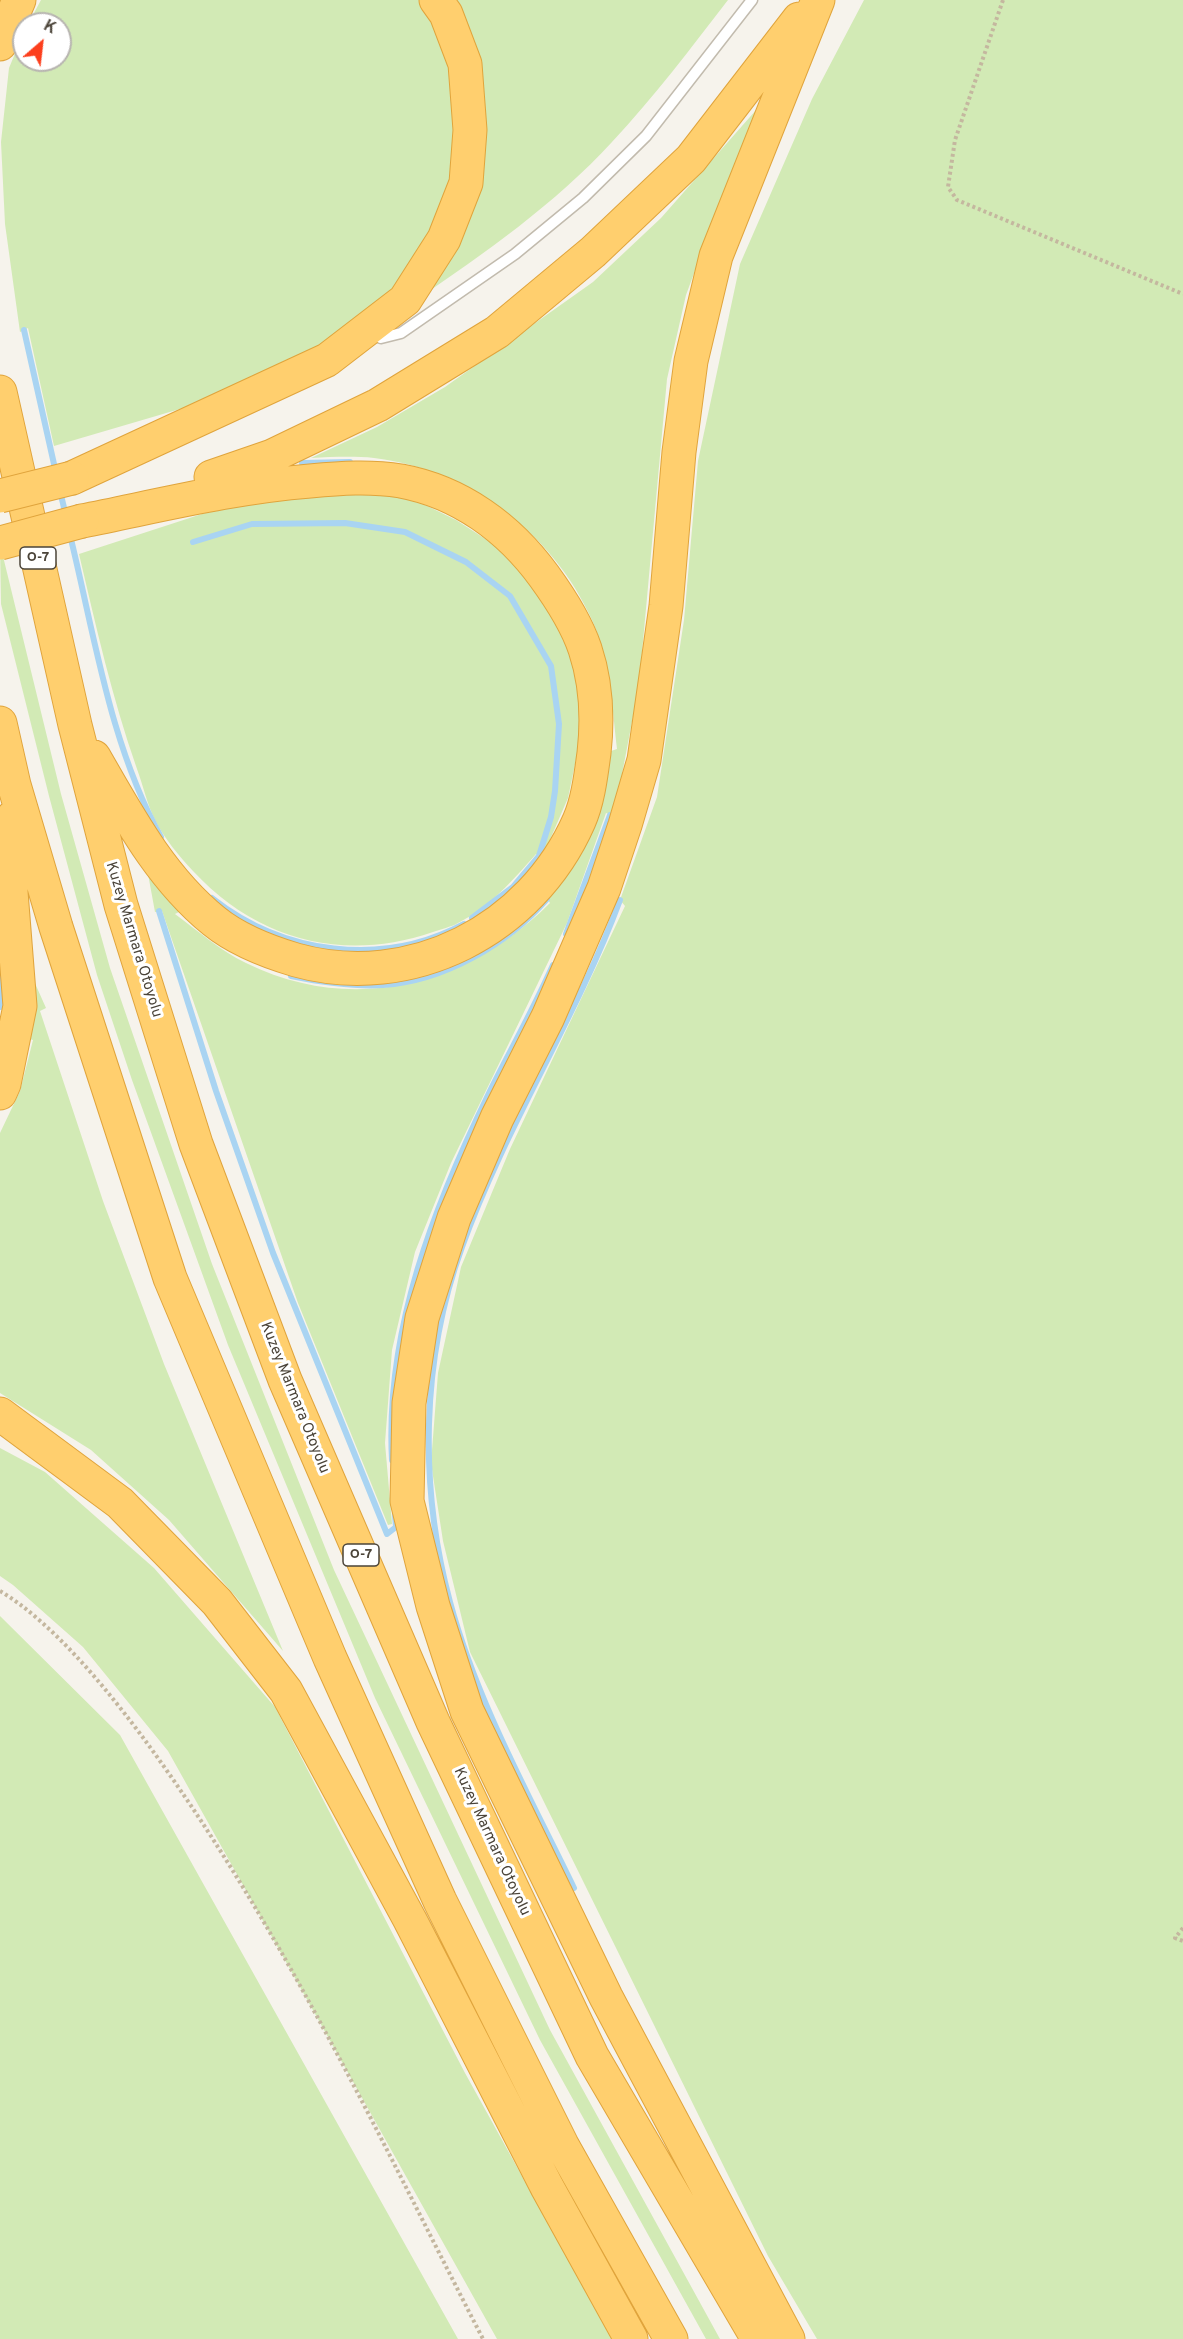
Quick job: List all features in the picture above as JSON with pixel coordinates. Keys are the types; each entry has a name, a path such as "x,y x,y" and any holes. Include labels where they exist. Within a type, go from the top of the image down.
{"highway":[{"path":"0,44 18,0"},
{"path":"0,496 72,478 327,360 405,300 444,239 466,183 470,130 465,64 446,14 436,0"},
{"path":"82,521 272,456 378,405 497,332 593,252 691,159 813,0"},
{"path":"788,2339 606,1997 467,1711 433,1606 406,1502 409,1403 422,1318 454,1218 497,1118 548,1017 604,888 625,825 644,760 666,606 679,452 691,362 716,256 818,0"},
{"name":"Kuzey Marmara Otoyolu","path":"0,392 75,725 121,905 196,1144 285,1380 433,1722 592,2056 758,2339"},
{"path":"0,543 82,521 259,485 364,476 404,482 446,495 476,510 506,532 530,557 566,606 585,649 594,688 597,727 592,771 580,820 551,870 504,920 446,952 383,969 326,968 271,953 215,923 167,875 132,822 75,725"},
{"path":"0,723 14,785 56,927 170,1278 325,1647 440,1901 562,2145 671,2339"},
{"path":"0,1093 4,1084 20,1006 11,892 14,785"},
{"path":"0,1414 120,1503 216,1602 286,1690 411,1920 547,2187 631,2339"}],"lane":[{"path":"364,331 381,338 401,333 515,254 583,198 646,136 752,0"}],"path":[{"path":"1003,0 955,140 948,187 957,200 1183,294"},
{"path":"0,1591 22,1604 110,1693 190,1802 311,2005 483,2339"},
{"path":"1183,1928 1174,1938 1183,1941"}],"green space":[{"path":"41,0 421,0 442,47 457,99 456,171 437,228 401,282 315,356 214,399 54,446 28,328 20,332 5,224 1,142 9,68 12,61 12,72 72,72 72,12 34,12"},
{"path":"452,0 728,0 643,108 590,165 518,227 416,300 477,170 485,98 471,42"},
{"path":"864,0 1183,0 1183,2339 817,2339 768,2256 470,1652 443,1541 431,1463 438,1373 461,1267 510,1149 625,906 620,900 657,797 684,620 698,461 740,264 812,99"},
{"path":"764,101 721,200 686,295 667,379 639,685 614,816 606,813 567,923 451,1163 415,1252 392,1350 385,1443 392,1524 388,1525 298,1303 162,911 155,912 148,874 181,911 175,914 228,953 246,963 287,979 328,988 368,989 408,984 446,972 483,954 518,931 550,903 546,897 608,752 617,749 603,651 592,620 576,589 555,560 531,534 504,511 474,491 442,476 409,465 366,457 311,458 377,427 445,387 593,282 661,218"},
{"path":"370,491 417,501 456,520 501,549 544,600 570,654 584,721 568,798 542,858 536,854 491,901 470,917 452,926 399,941 367,945 334,945 303,939 273,929 245,914 218,895 193,871 163,833 150,808 120,716 79,554 205,513 293,495"},
{"path":"0,544 61,794 110,968 212,1264 334,1570 550,2030 720,2339 706,2339 540,2040 375,1698 228,1345 132,1080 97,975 1,604"},
{"path":"34,981 46,1008 40,1011 103,1201 164,1364 283,1651 169,1520 91,1450 0,1393 0,1133 20,1091 33,1040 25,1038"},
{"path":"0,1448 45,1472 154,1568 275,1707 465,2073 612,2339 497,2339 168,1751 83,1647 0,1576"},
{"path":"0,1616 120,1735 458,2339 0,2339"}],"waterway":[{"path":"24,330 56,473"},
{"path":"302,463 350,462"},
{"path":"60,491 66,516"},
{"path":"193,542 252,524 345,523 405,532 466,562 510,596 551,666 559,724 555,791 551,817 539,856 513,887 472,918"},
{"path":"70,535 116,728 143,802 161,837"},
{"path":"566,934 610,815"},
{"path":"212,898 240,917 270,932 301,942 334,948 367,950 400,946 433,938 464,924"},
{"path":"291,976 337,984 360,985 383,985 429,976 451,968 494,945 514,931 547,899"},
{"path":"574,1888 505,1748 461,1639 440,1558 433,1513 429,1468 429,1423 438,1334 448,1290 462,1247 499,1159 583,988 620,900"},
{"path":"159,911 216,1091 273,1253 387,1534 396,1527 395,1515"},
{"path":"392,1460 392,1412 396,1364 417,1270 450,1179 469,1135 553,965"},
{"path":"0,1007 2,978"}]}
